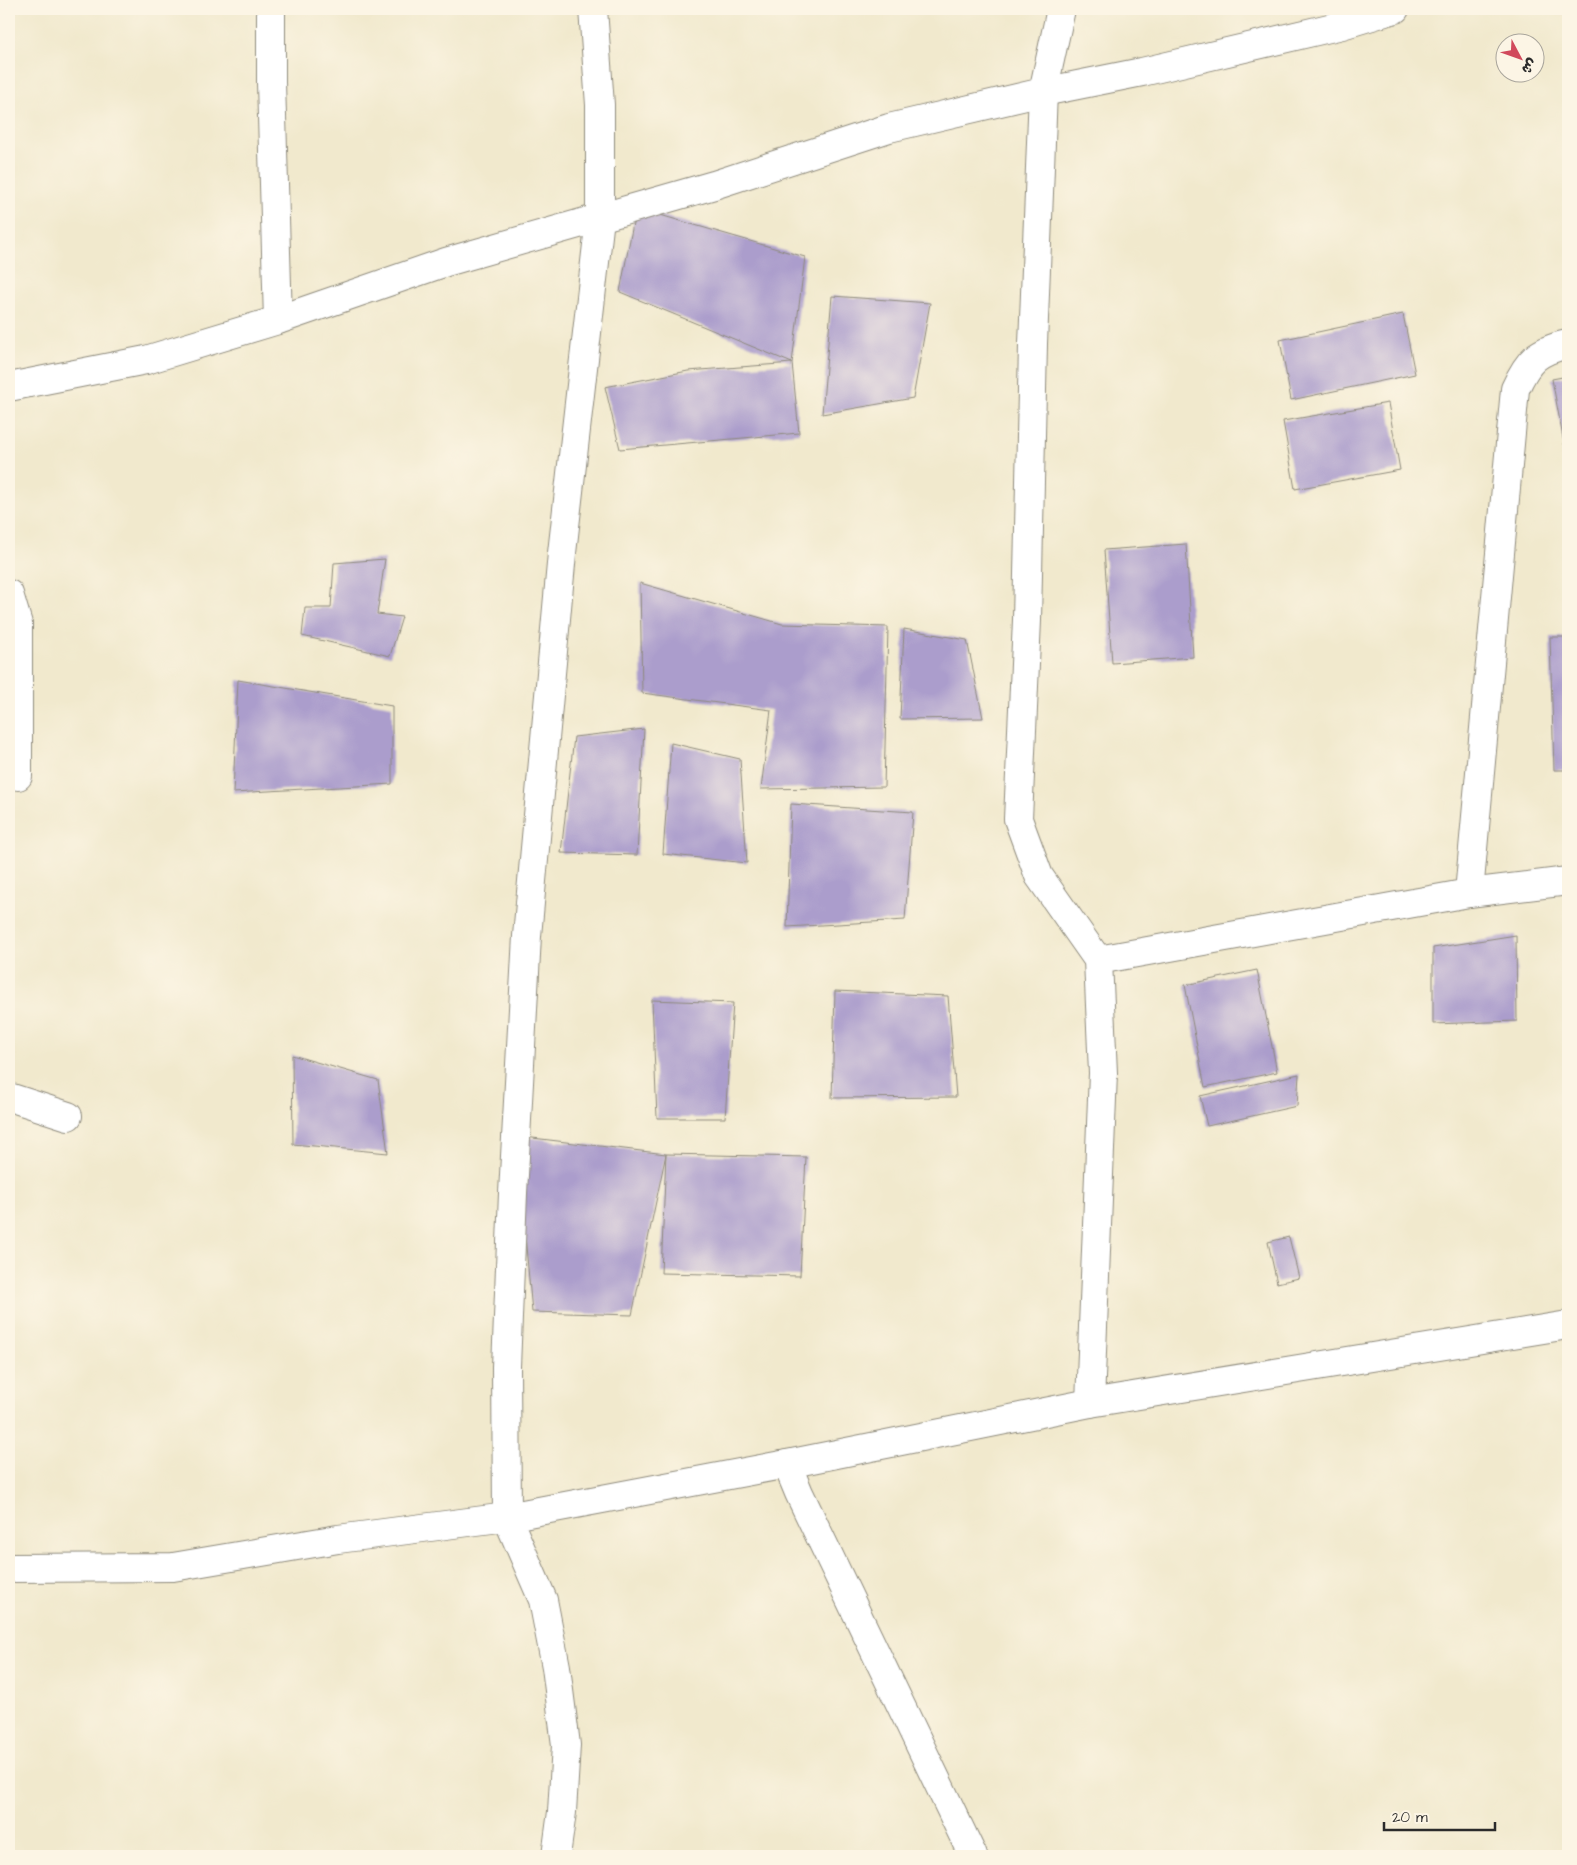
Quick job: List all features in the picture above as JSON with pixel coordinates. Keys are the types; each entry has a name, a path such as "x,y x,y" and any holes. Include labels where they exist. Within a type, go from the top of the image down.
{"street":[{"path":"271,9 271,82 278,320"},
{"path":"556,1856 562,1812 566,1745 556,1667 543,1600 507,1517 506,1367 527,936 562,553 600,218 600,105 593,9"},
{"path":"1061,9 1044,92 1033,344 1028,620 1018,818 1039,876 1098,960 1103,1073 1090,1403"},
{"path":"9,387 146,360 278,320 446,262 714,185 889,128 1314,32 1394,9"},
{"path":"1470,893 1515,389 1523,371 1534,358 1551,348 1568,344"},
{"path":"9,594 18,624 18,776"},
{"path":"1098,960 1470,893 1568,881"},
{"path":"9,1097 68,1116"},
{"path":"9,1568 173,1567 338,1539 507,1517 787,1464 1090,1403 1568,1325"},
{"path":"787,1464 799,1494 973,1856"}],"building":[{"path":"636,208 805,257 792,363 620,292"},
{"path":"832,296 930,303 913,398 822,414"},
{"path":"1403,314 1415,374 1291,400 1280,340"},
{"path":"792,363 799,433 620,449 605,387 688,371"},
{"path":"1568,376 1568,459 1567,459 1552,379"},
{"path":"1388,403 1400,470 1295,489 1283,421"},
{"path":"1186,544 1193,657 1112,663 1104,550"},
{"path":"385,559 377,614 402,617 390,656 302,636 305,608 331,608 334,563"},
{"path":"640,583 782,624 888,627 884,787 761,789 771,710 642,693"},
{"path":"904,629 967,640 983,718 900,719"},
{"path":"1550,637 1568,637 1568,770 1554,770"},
{"path":"238,680 392,706 392,784 233,793"},
{"path":"644,729 637,855 561,853 574,737"},
{"path":"671,743 740,759 747,863 663,854"},
{"path":"791,804 913,812 905,920 787,927"},
{"path":"1516,935 1517,1021 1433,1024 1433,948"},
{"path":"1257,970 1277,1072 1205,1087 1185,985"},
{"path":"835,991 948,996 956,1097 832,1098"},
{"path":"652,1000 733,1003 725,1118 657,1118"},
{"path":"292,1055 378,1080 388,1153 293,1144"},
{"path":"1299,1074 1297,1106 1207,1126 1200,1096"},
{"path":"516,1136 666,1154 632,1315 532,1312"},
{"path":"666,1154 806,1157 800,1276 661,1273"},
{"path":"1289,1237 1299,1278 1277,1283 1268,1242"}]}
